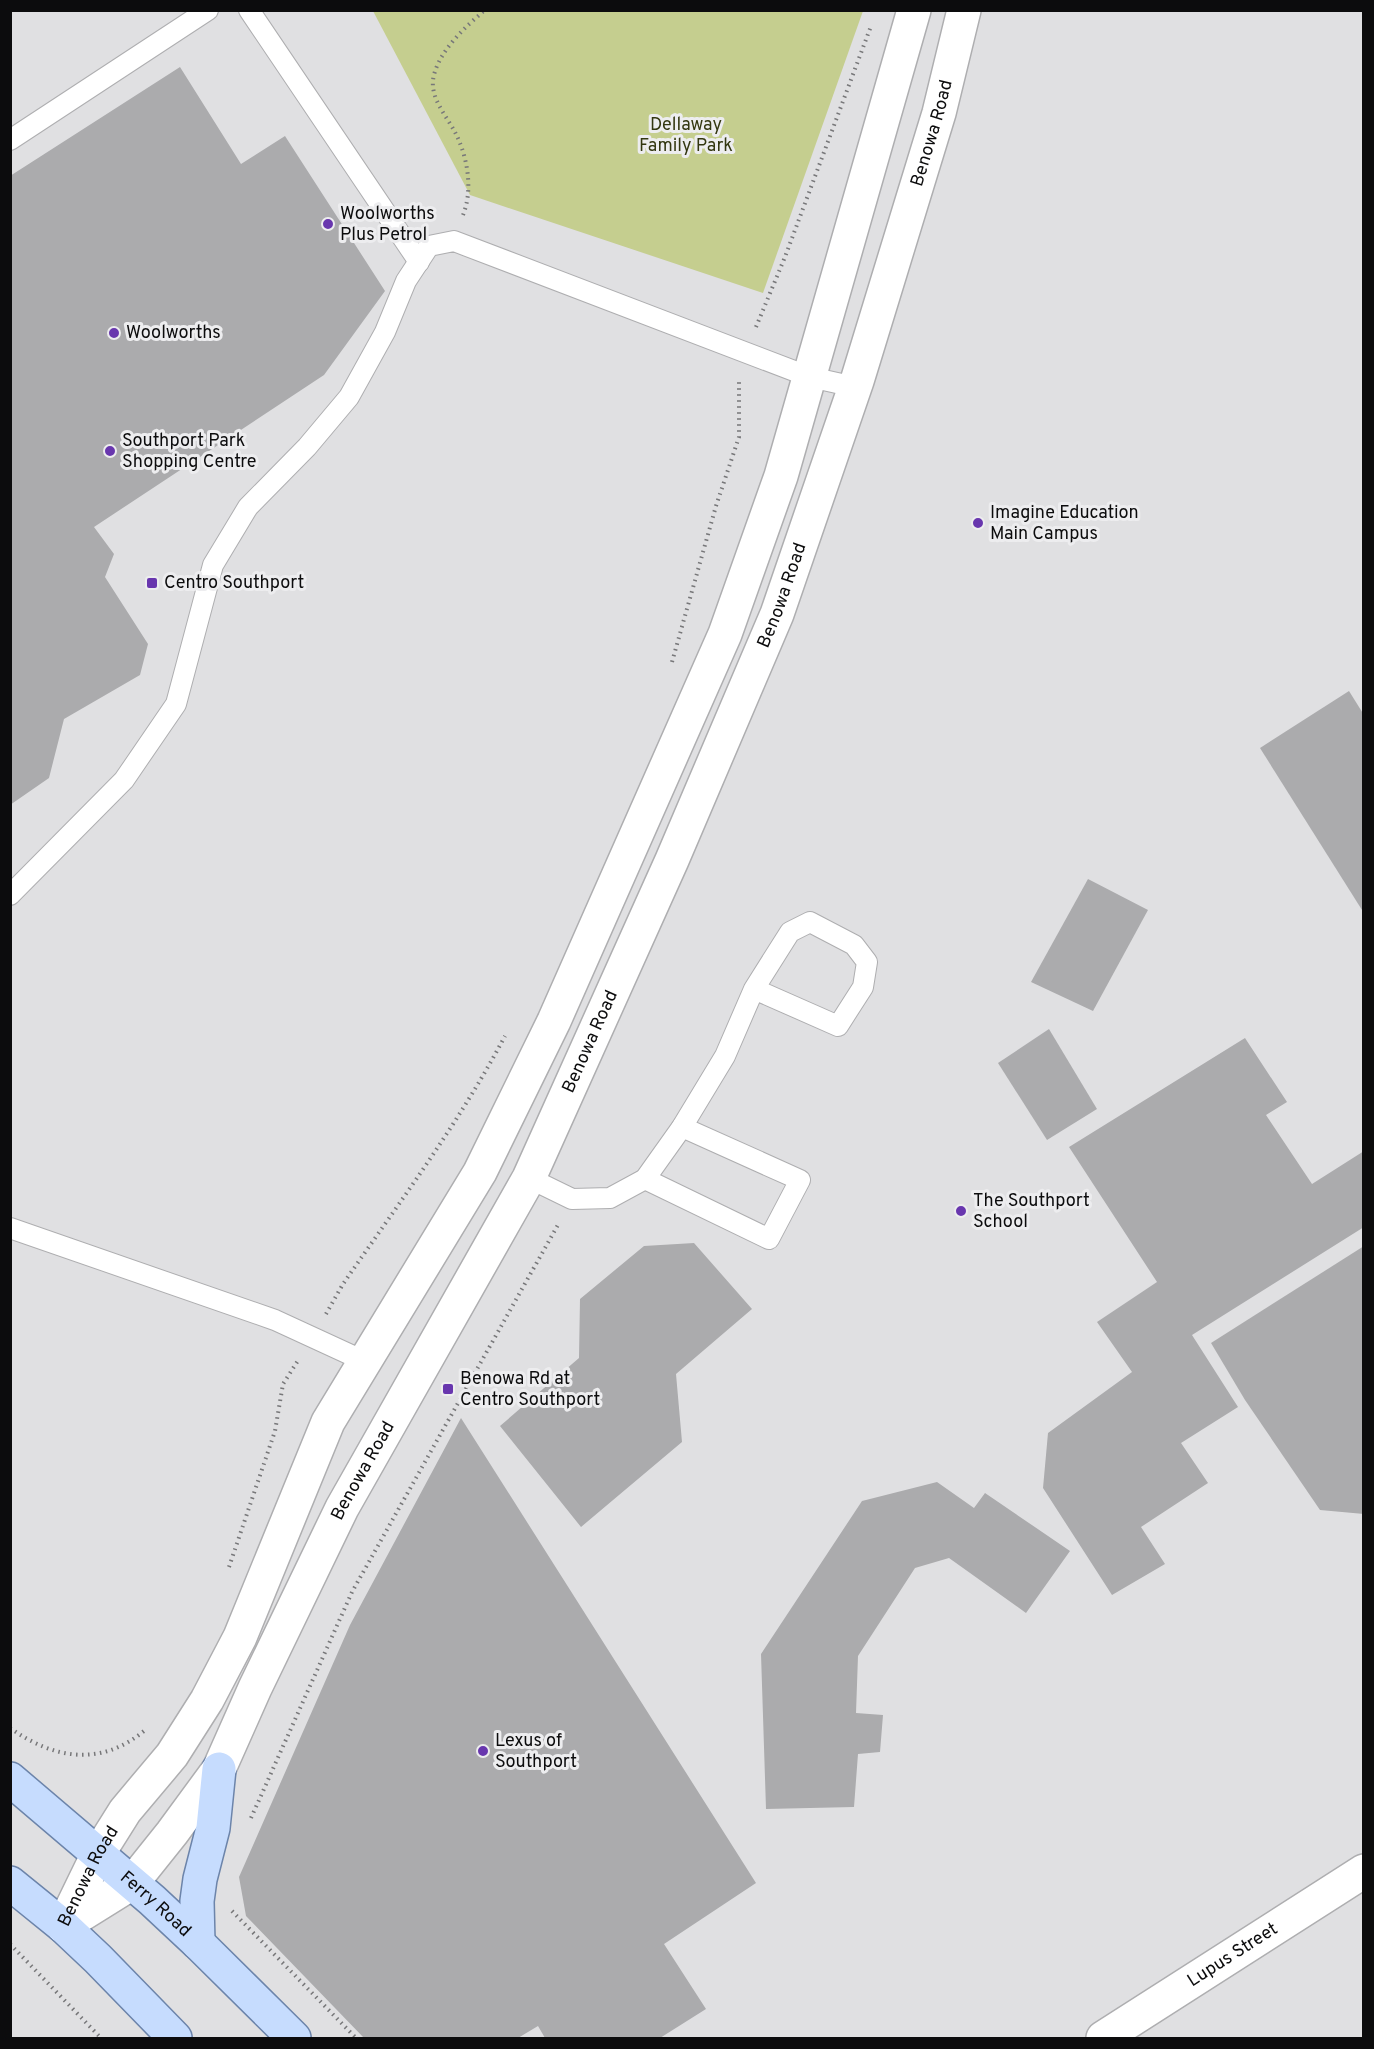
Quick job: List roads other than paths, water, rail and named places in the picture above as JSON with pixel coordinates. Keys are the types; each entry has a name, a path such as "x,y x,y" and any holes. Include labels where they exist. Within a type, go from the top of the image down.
{"main road":[{"name":"Benowa Road","path":"63,1926 98,1854 125,1811 172,1755 207,1700 240,1637 328,1422 480,1172 554,1021 725,634 781,476 914,10"},
{"name":"Benowa Road","path":"63,1926 132,1883 219,1769 255,1688 342,1508 529,1178 753,674 795,565 855,387 939,113 964,10"},
{"path":"198,1943 197,1901 213,1828 219,1769"},
{"name":"Ferry Road","path":"10,1779 132,1883 198,1943 294,2038"},
{"name":"Lupus Street","path":"1116,2035 1364,1871"},
{"path":"10,1883 63,1926 106,1966 175,2038"}],"lane":[{"path":"10,140 208,10"},
{"path":"249,10 419,262"},
{"path":"10,895 124,780 176,704 213,565 248,507 307,447 348,397 385,332 406,280 429,246 454,242 810,377 855,387"},
{"path":"529,1178 572,1199 610,1198 645,1179 682,1127 725,1056 754,989 790,932 810,922 854,945 867,962 863,987 838,1026 754,989"},
{"path":"645,1179 769,1239 800,1180 682,1127"},
{"path":"10,1228 275,1320 364,1361"}],"place":[{"name":"Woolworths Plus Petrol","path":"328,224"},
{"name":"Woolworths","path":"114,333"},
{"name":"Southport Park Shopping Centre","path":"110,451"},
{"name":"Imagine Education Main Campus","path":"978,523"},
{"name":"Centro Southport","path":"152,583"},
{"name":"The Southport School","path":"961,1211"},
{"name":"Benowa Rd at Centro Southport","path":"448,1389"},
{"name":"Lexus of Southport","path":"483,1751"}],"park label":[{"name":"Dellaway Family Park","path":"686,135"}]}
